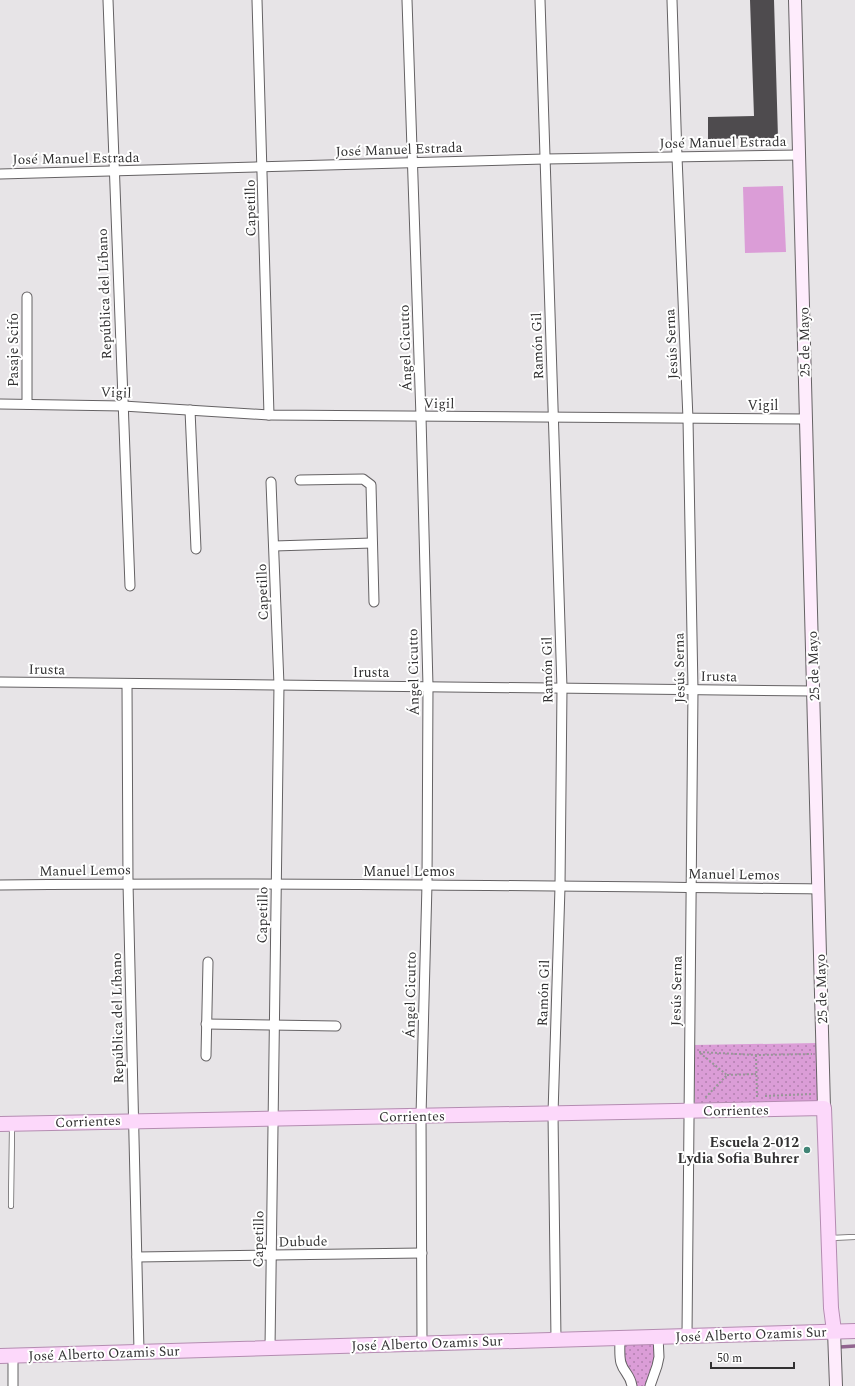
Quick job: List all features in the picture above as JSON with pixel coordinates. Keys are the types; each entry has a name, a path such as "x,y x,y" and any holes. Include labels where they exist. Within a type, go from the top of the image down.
{"main road":[{"name":"Corrientes","path":"6,1124 133,1120 553,1114 824,1108"},
{"name":"25 de Mayo","path":"824,1108 831,1308 834,1331"},
{"name":"José Alberto Ozamis Sur","path":"7,1356 855,1330"}],"street":[{"name":"República del Líbano","path":"108,0 122,406 130,586"},
{"name":"Capetillo","path":"257,0 269,415"},
{"name":"Ángel Cicutto","path":"407,0 421,417 428,686 427,884 421,1116 422,1343"},
{"name":"Ramón Gil","path":"540,0 562,688 560,887 553,1114 556,1339"},
{"name":"Jesús Serna","path":"672,0 688,419 693,690 692,888 694,1111 687,1335"},
{"name":"25 de Mayo","path":"795,0 824,1108"},
{"name":"José Manuel Estrada","path":"0,174 545,159 800,155"},
{"name":"Pasaje Scifo","path":"27,297 27,404"},
{"name":"Vigil","path":"0,404 122,406 269,415 806,419"},
{"path":"190,410 196,549"},
{"path":"300,480 363,479 371,485 374,602"},
{"name":"Capetillo","path":"270,1348 279,685 271,482"},
{"path":"274,546 372,543"},
{"name":"Irusta","path":"0,682 813,691"},
{"name":"República del Líbano","path":"127,684 128,883 139,1351"},
{"name":"Manuel Lemos","path":"0,885 128,883 427,884 560,887 819,889"},
{"path":"206,1056 208,962"},
{"path":"206,1024 336,1026"},
{"name":"Dubude","path":"137,1257 422,1253"},
{"path":"834,1331 836,1386"},
{"path":"650,1386 659,1357 658,1336"},
{"path":"620,1338 621,1363 631,1378 632,1386"},
{"path":"7,1356 13,1386"}],"lane":[{"path":"6,1124 11,1206"},
{"path":"829,1238 855,1237"}],"path":[{"path":"756,1074 727,1075 699,1052 756,1055 812,1054"},
{"path":"756,1055 757,1110"},
{"path":"694,1111 727,1075"}],"shaded area":[{"path":"783,186 786,252 745,253 743,187"},
{"path":"818,1043 819,1102 695,1103 694,1045"},
{"path":"658,1336 658,1347 650,1386 632,1386 625,1371 620,1338"}],"building":[{"path":"750,0 774,0 778,138 708,139 708,117 754,116"}],"waterway":[{"path":"840,1347 855,1346"}],"place":[{"name":"Escuela 2-012 Lydia Sofia Buhrer","path":"807,1150"}]}
